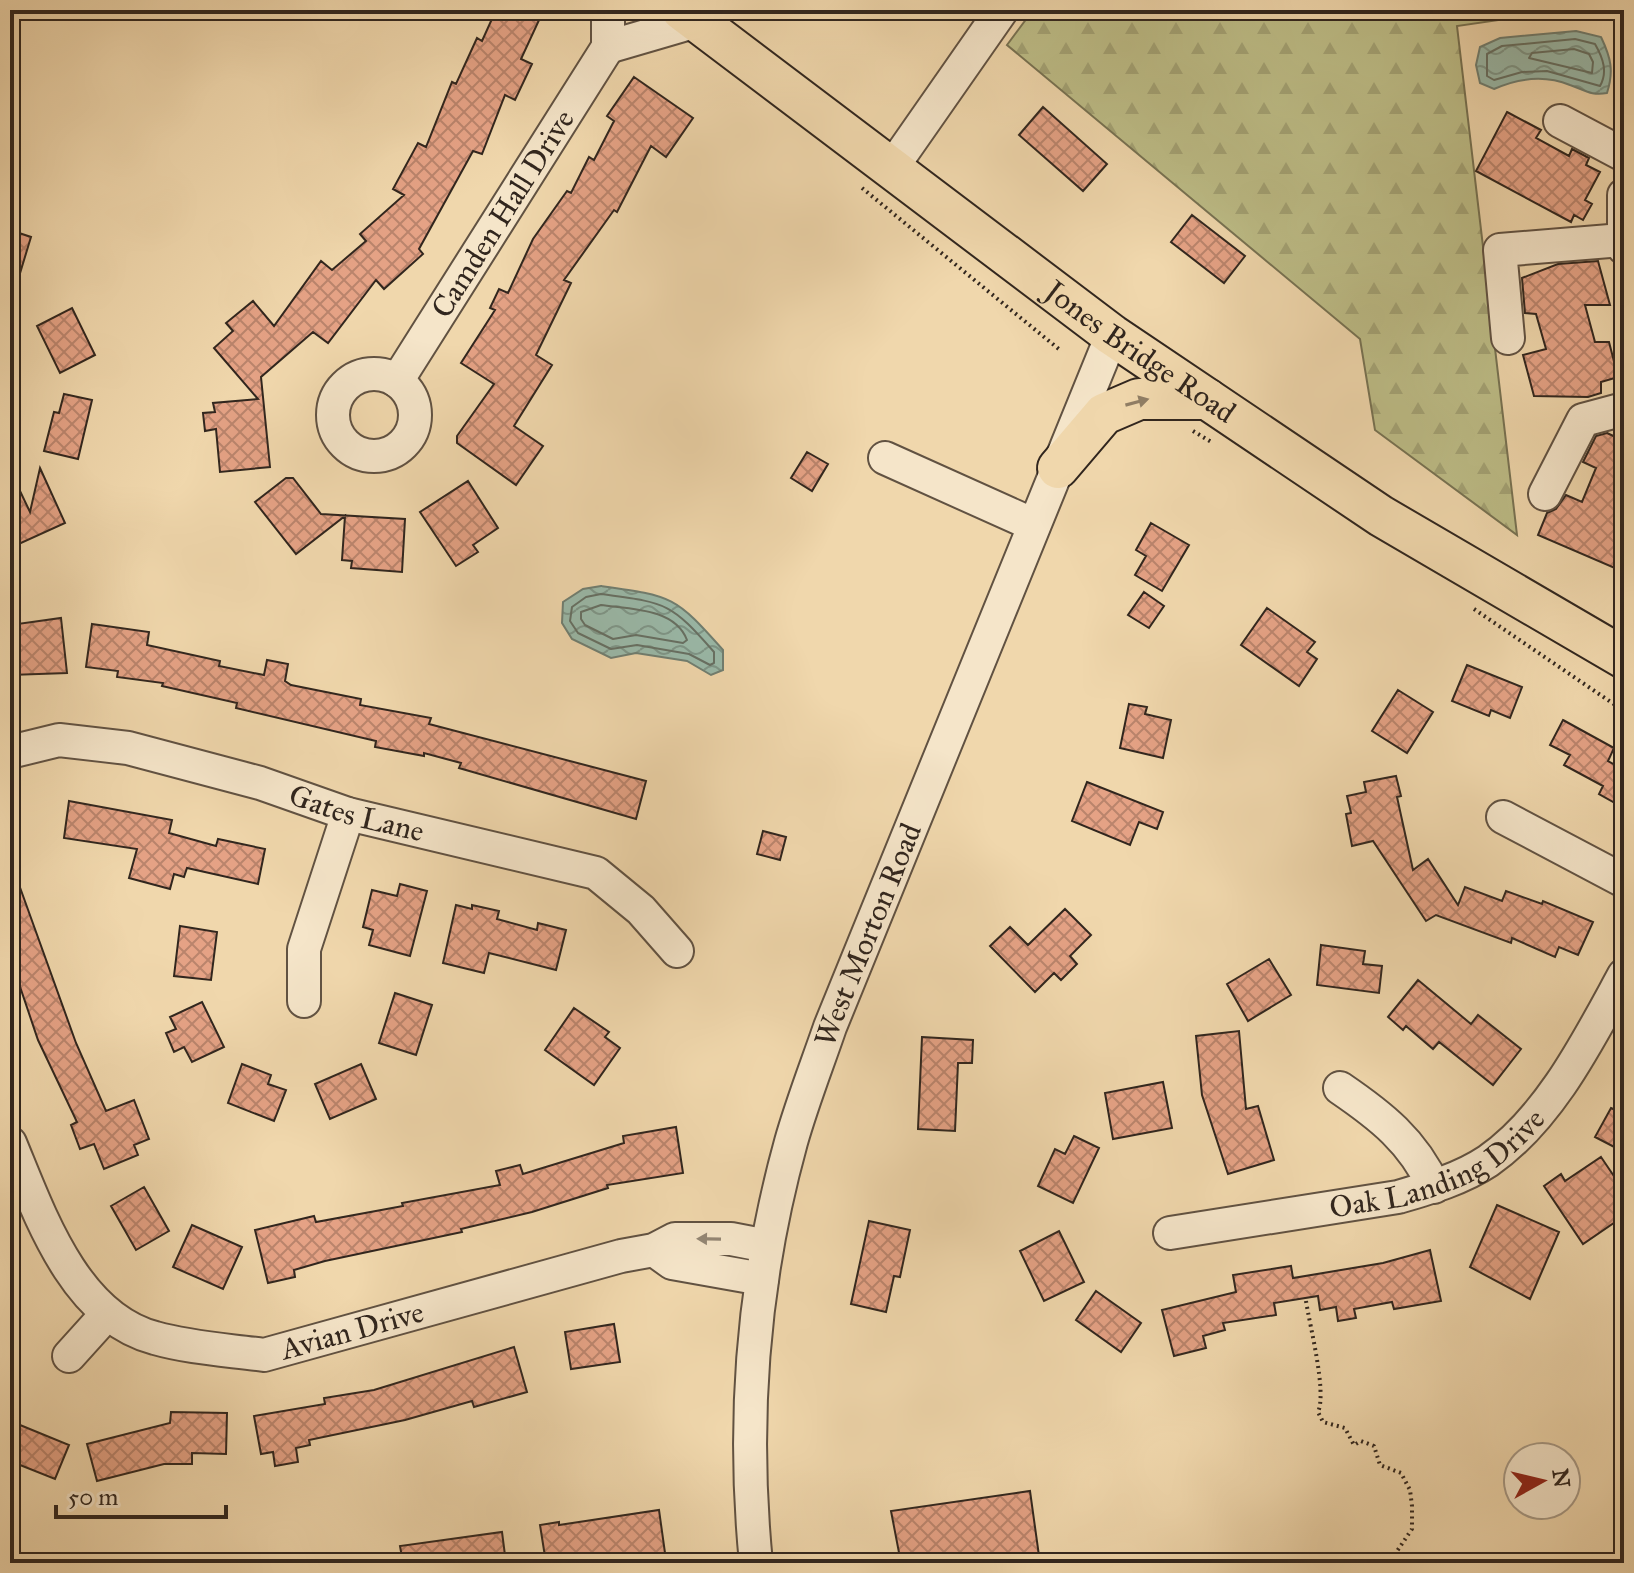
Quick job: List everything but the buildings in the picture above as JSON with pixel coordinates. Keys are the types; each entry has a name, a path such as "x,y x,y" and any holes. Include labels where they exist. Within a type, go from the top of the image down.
{"main road":[{"name":"Jones Bridge Road","path":"690,16 1112,335 1381,516 1624,658"},
{"path":"1058,468 1104,414 1139,399 1207,399"}],"street":[{"path":"608,10 608,47 690,16"},
{"path":"891,169 1002,10"},
{"name":"Camden Hall Drive","path":"397,381 608,47"},
{"path":"1560,121 1624,155"},
{"path":"1508,338 1500,250 1623,244 1624,195"},
{"name":"West Morton Road","path":"756,1563 749,1475 752,1362 767,1246 791,1141 830,1027 1112,335"},
{"path":"1545,494 1583,420 1624,409"},
{"path":"885,458 1034,525"},
{"name":"Gates Lane","path":"10,752 59,740 128,748 260,783 348,814 596,873 641,910 677,951"},
{"path":"304,1001 304,949 348,814"},
{"path":"1503,817 1624,881"},
{"name":"Oak Landing Drive","path":"1170,1233 1347,1206 1434,1187 1486,1162 1512,1141 1572,1065 1624,975"},
{"path":"1340,1088 1389,1121 1421,1158 1434,1187"},
{"name":"Avian Drive","path":"10,1143 28,1187 79,1286 106,1315 152,1338 264,1355 621,1256 654,1250 675,1239 731,1239 767,1246"},
{"path":"654,1250 672,1263 762,1279"},
{"path":"69,1356 106,1315"}],"path":[{"path":"1306,1301 1322,1386 1323,1401 1318,1412 1323,1422 1345,1428 1354,1445 1361,1441 1374,1446 1380,1465 1401,1473 1410,1490 1412,1529 1389,1563"}],"green space":[{"path":"1033,10 1567,10 1457,26 1517,535 1375,430 1360,339 1007,45"}],"water":[{"path":"1576,31 1601,37 1610,65 1607,93 1592,93 1542,79 1522,80 1494,89 1480,83 1476,65 1480,47 1500,38"},
{"path":"601,586 659,596 682,609 723,650 723,670 711,675 687,661 636,653 611,658 572,639 562,623 563,602 583,589"}]}
